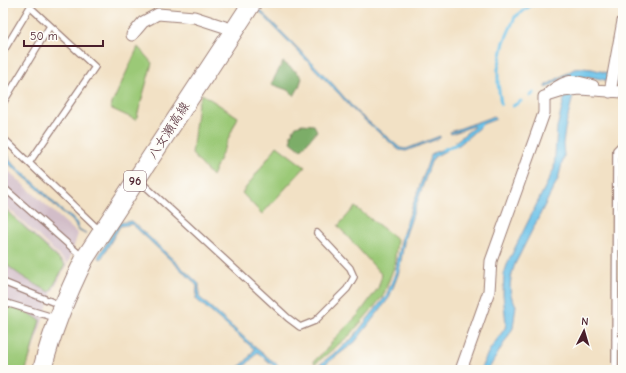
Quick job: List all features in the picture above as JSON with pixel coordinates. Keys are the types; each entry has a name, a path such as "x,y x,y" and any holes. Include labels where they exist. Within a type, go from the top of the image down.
{"main road":[{"name":"八女瀬高線","path":"42,370 49,341 60,312 85,258 252,3"}],"street":[{"path":"132,35 143,22 158,14 194,17 234,30"},
{"path":"611,88 623,21"},
{"path":"461,370 489,291 491,261 544,113 544,97 563,91 580,89 611,88 623,92"}],"lane":[{"path":"3,52 30,7 95,67 29,163"},
{"path":"3,103 50,26"},
{"path":"3,138 101,232"},
{"path":"615,370 616,150 623,143"},
{"path":"142,183 288,318 300,327 316,321 347,289 354,276 350,268 317,233"},
{"path":"3,187 78,253"},
{"path":"3,282 60,312"},
{"path":"3,302 60,312"},
{"path":"615,339 623,340"}],"shaded area":[{"path":"3,166 78,234 68,264 3,203"},
{"path":"3,205 67,265 52,292 26,370 3,370"}],"green space":[{"path":"138,47 152,63 136,120 110,108"},
{"path":"283,62 298,73 302,78 294,96 290,91 271,84"},
{"path":"202,94 238,117 212,176 192,154 198,103"},
{"path":"302,124 314,125 317,131 301,150 291,142 291,134 296,126"},
{"path":"277,146 305,167 262,214 242,193"},
{"path":"3,207 65,265 50,292 20,275 3,261"},
{"path":"355,207 397,239 394,267 383,296 351,334 315,364 314,361 359,314 378,288 382,275 338,226"},
{"path":"3,306 8,306 27,312 40,320 26,370 3,370"}],"water":[{"path":"260,10 331,82 357,112 400,148 406,149 440,136 440,138 406,151 399,150 353,110 259,11"},
{"path":"582,68 623,77 623,85 593,77 582,77 577,79 565,129 563,144 564,156 558,179 515,264 512,275 510,291 516,305 513,328 488,370 480,370 489,351 505,328 506,324 503,294 504,274 508,262 554,169 557,128 570,75 567,75 546,88 545,86 574,69"},
{"path":"494,116 496,119 483,124 458,146 455,142 474,127 473,126 451,134 450,132"},
{"path":"446,148 447,150 434,157 431,162 405,237 399,272 389,298 355,342 318,370 313,370 351,340 386,296 395,274 402,236 430,157 433,153"},
{"path":"3,149 8,153 10,161 37,185 61,210 71,217 76,222 79,229 86,233 85,234 79,231 72,220 61,212 36,187 7,162 7,157 3,153"},
{"path":"132,221 199,284 199,297 257,349 284,370 279,370 257,352 243,367 236,370 231,370 239,367 245,362 254,349 196,299 197,286 192,280 132,224 120,226 101,259 98,257 119,223"}],"waterway":[{"path":"501,104 498,84 498,69 504,42 515,17 534,3"},
{"path":"530,96 534,93"},
{"path":"513,106 521,101"},
{"path":"443,150 455,145 459,141"}]}
